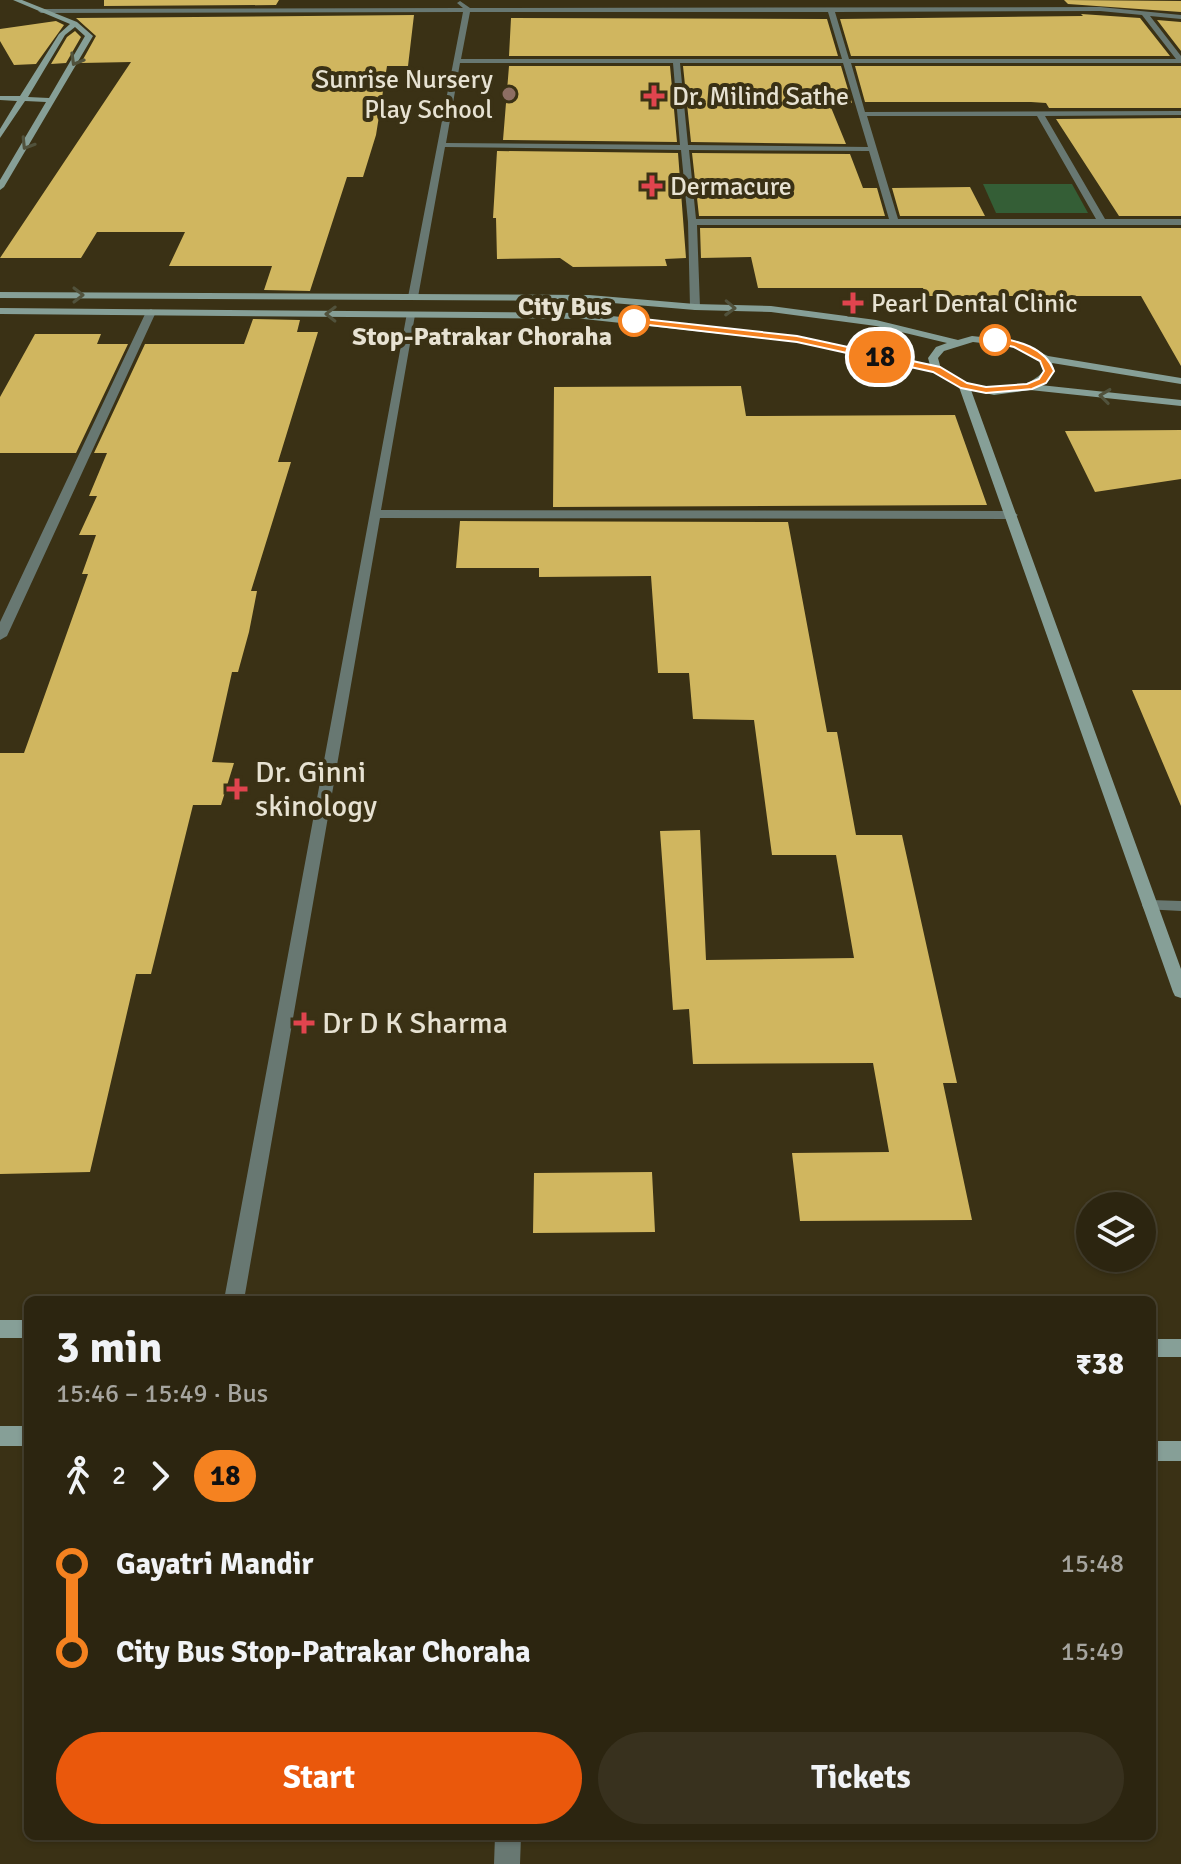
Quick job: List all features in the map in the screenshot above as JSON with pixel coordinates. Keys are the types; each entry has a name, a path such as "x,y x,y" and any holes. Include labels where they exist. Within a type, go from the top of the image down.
{"main road":[{"path":"0,187 89,36 75,23 16,0"},
{"path":"0,136 62,34 75,23"},
{"path":"0,98 53,100"},
{"path":"0,295 589,298 695,307 771,309 876,323 954,342 995,340 1017,344 1045,359 1181,381"},
{"path":"0,311 584,316 718,328 797,339 936,370 964,385 1007,391 1043,381 1049,371 1045,359"},
{"path":"936,370 933,358 940,349 954,342"},
{"path":"964,385 1181,992"},
{"path":"1029,387 1181,403"},
{"path":"0,1329 24,1329"},
{"path":"1156,1348 1181,1348"},
{"path":"0,1436 24,1436"},
{"path":"1156,1451 1181,1451"}],"street":[{"path":"162,10 163,0"},
{"path":"456,0 467,8"},
{"path":"993,0 1000,9"},
{"path":"413,297 467,8"},
{"path":"41,11 1100,9 1181,17"},
{"path":"831,10 895,223"},
{"path":"1144,13 1181,61"},
{"path":"676,60 692,222 695,307"},
{"path":"457,61 1181,61"},
{"path":"1039,113 1103,223"},
{"path":"861,114 1181,113"},
{"path":"441,145 871,149"},
{"path":"692,222 1181,222"},
{"path":"0,636 151,312"},
{"path":"235,1296 410,315"},
{"path":"375,514 1012,515"},
{"path":"1150,905 1181,906"},
{"path":"507,1864 508,1840"}],"green space":[{"path":"983,184 1072,184 1088,213 996,213"}],"building":[{"path":"104,0 279,0 276,5 104,6"},
{"path":"1064,0 1181,1 1181,12 1068,4"},
{"path":"1081,14 1140,18 1170,56 851,56 840,19 1083,16"},
{"path":"414,15 408,66 387,66 376,135 363,177 347,177 310,291 264,290 272,266 169,266 185,232 97,232 81,258 0,258 131,62 81,63 96,36 76,18"},
{"path":"511,18 827,19 838,56 509,56"},
{"path":"1157,20 1181,22 1181,51"},
{"path":"56,21 64,25 36,64 14,65 0,41 0,29"},
{"path":"75,31 81,37 66,63 51,64 67,37"},
{"path":"509,66 670,66 677,142 503,140"},
{"path":"683,66 841,66 852,103 830,105 846,144 691,142"},
{"path":"855,66 1181,66 1181,108 1049,108 1046,103 1031,102 865,102"},
{"path":"1181,118 1181,216 1119,216 1056,119"},
{"path":"497,151 678,153 686,258 665,259 667,266 573,267 560,258 497,259 496,218 493,218"},
{"path":"692,153 850,154 863,188 877,188 885,216 699,216"},
{"path":"970,187 985,216 900,216 892,188"},
{"path":"700,228 1181,228 1181,366 1141,296 926,296 923,288 758,288 751,257 701,258"},
{"path":"253,319 300,320 297,332 318,332 278,462 291,462 251,591 257,591 249,632 238,672 232,672 212,762 234,763 221,805 193,805 151,974 136,974 90,1172 0,1174 0,753 24,753 88,574 82,574 96,535 79,535 97,496 89,496 107,453 94,453 145,344 244,344"},
{"path":"35,334 101,334 97,344 128,344 76,453 0,453 0,397"},
{"path":"741,386 746,416 955,415 987,505 553,507 554,387"},
{"path":"1181,430 1181,479 1095,492 1065,431"},
{"path":"460,521 788,522 827,732 837,732 856,835 902,835 957,1083 943,1083 972,1220 800,1221 792,1153 889,1152 873,1063 693,1064 689,1009 673,1010 660,831 700,830 706,960 854,958 836,855 772,855 754,720 693,719 689,673 658,673 651,576 539,577 539,568 456,568"},
{"path":"1132,690 1181,690 1181,806"},
{"path":"652,1172 655,1232 533,1233 534,1173"}],"bus line":[{"name":"18","path":"634,321 797,339 936,370 964,385 986,390 1007,391 1043,381 1049,371 1045,359 1017,344 995,340"}],"place":[{"name":"Sunrise Nursery Play School","path":"509,94"},
{"name":"Dr. Milind Sathe","path":"654,96"},
{"name":"Dermacure","path":"652,186"},
{"name":"Pearl Dental Clinic","path":"853,303"},
{"name":"City Bus Stop-Patrakar Choraha","path":"634,321"},
{"name":"Dr. Ginni skinology","path":"237,789"},
{"name":"Dr D K Sharma","path":"304,1023"}]}
